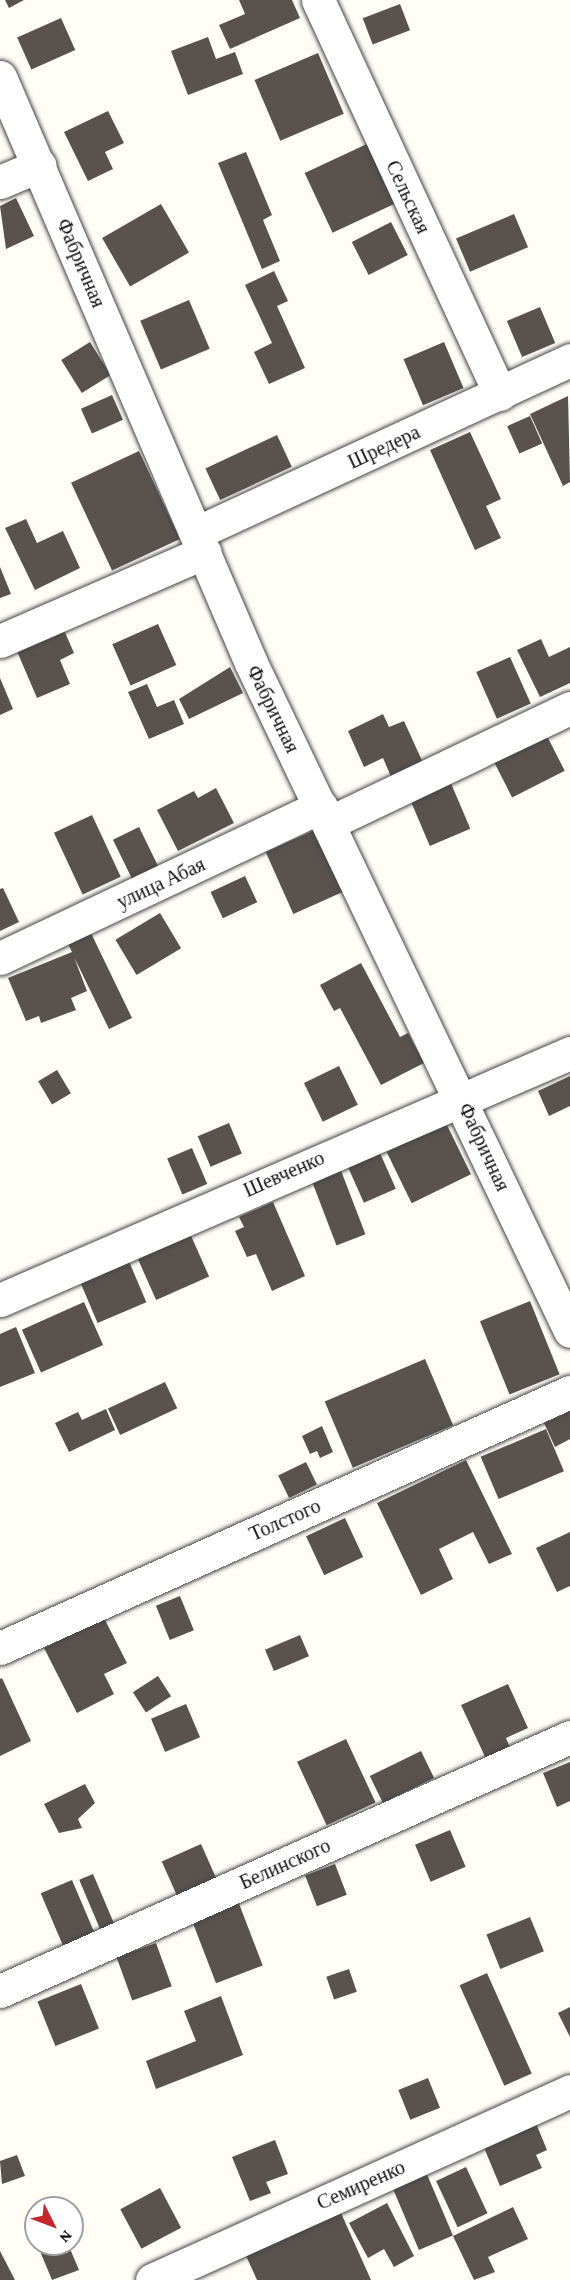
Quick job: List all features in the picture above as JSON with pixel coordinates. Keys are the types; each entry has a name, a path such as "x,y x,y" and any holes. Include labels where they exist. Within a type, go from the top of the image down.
{"street":[{"name":"Сельская","path":"318,0 500,394"},
{"name":"Фабричная","path":"0,77 40,165 201,542 250,663 326,814 570,1331"},
{"path":"0,182 40,165"},
{"name":"Шредера","path":"0,641 570,360"},
{"name":"улица Абая","path":"0,958 570,708"},
{"name":"Шевченко","path":"0,1300 570,1053"},
{"name":"Толстого","path":"0,1648 570,1392"},
{"name":"Белинского","path":"0,1991 570,1737"},
{"name":"Семиренко","path":"152,2280 570,2091"}],"building":[{"path":"5,0 24,0 9,8"},
{"path":"239,0 292,0 300,18 230,49 219,25 245,14"},
{"path":"400,4 410,30 373,44 363,18"},
{"path":"61,18 75,50 31,69 17,38"},
{"path":"208,37 216,59 235,52 243,74 188,95 171,51"},
{"path":"318,53 344,114 280,141 254,80"},
{"path":"108,111 124,143 105,152 113,169 88,181 64,132"},
{"path":"369,143 397,203 333,233 305,173"},
{"path":"246,152 272,215 263,220 280,261 262,269 218,163"},
{"path":"16,198 34,236 6,249 0,206"},
{"path":"161,204 189,252 130,286 102,238"},
{"path":"514,214 528,247 470,272 456,239"},
{"path":"391,222 408,255 369,275 352,242"},
{"path":"274,271 288,301 277,306 305,368 269,384 254,352 272,343 245,285"},
{"path":"189,300 210,349 161,369 140,321"},
{"path":"540,307 555,343 522,357 507,321"},
{"path":"90,342 111,375 82,393 61,360"},
{"path":"444,342 464,388 423,405 403,359"},
{"path":"112,395 123,420 92,433 81,409"},
{"path":"568,396 570,482 563,486 530,414"},
{"path":"530,416 542,443 519,454 507,426"},
{"path":"470,432 501,499 486,506 501,538 475,550 430,450"},
{"path":"277,435 292,467 220,500 205,468"},
{"path":"139,451 180,539 112,571 71,483"},
{"path":"26,519 37,543 63,531 80,568 35,590 5,528"},
{"path":"0,567 11,594 0,598"},
{"path":"60,621 74,653 60,660 70,684 37,698 13,642"},
{"path":"158,624 176,665 131,685 112,644"},
{"path":"541,639 549,657 570,647 570,683 540,697 517,650"},
{"path":"510,657 531,704 497,719 476,672"},
{"path":"230,667 243,693 189,719 179,699"},
{"path":"0,678 13,709 0,715"},
{"path":"147,684 157,707 174,700 184,724 149,739 128,692"},
{"path":"383,714 389,727 404,721 424,765 392,779 383,758 364,767 348,731"},
{"path":"547,736 565,771 512,798 494,763"},
{"path":"450,781 470,829 430,846 409,798"},
{"path":"216,788 234,823 178,851 157,810 194,791 198,798"},
{"path":"92,815 121,877 83,894 54,833"},
{"path":"139,827 159,868 133,881 113,840"},
{"path":"315,830 343,892 293,914 266,852"},
{"path":"245,876 257,902 223,918 211,892"},
{"path":"3,888 19,922 0,931 0,889"},
{"path":"160,913 181,948 137,975 115,940"},
{"path":"90,931 132,1018 109,1029 74,957 87,991 71,998 76,1010 41,1023 39,1016 26,1021 8,978 72,952 67,942"},
{"path":"361,963 400,1037 408,1033 424,1063 381,1085 340,1008 334,1011 320,985"},
{"path":"339,1066 358,1105 323,1122 304,1083"},
{"path":"57,1070 71,1093 52,1104 38,1081"},
{"path":"570,1076 570,1106 549,1116 538,1091"},
{"path":"229,1123 242,1153 211,1167 198,1136"},
{"path":"446,1123 471,1174 412,1203 387,1152"},
{"path":"192,1148 207,1184 182,1194 167,1159"},
{"path":"380,1153 396,1189 364,1203 348,1167"},
{"path":"340,1168 365,1234 337,1245 311,1179"},
{"path":"273,1202 305,1276 272,1291 256,1254 247,1257 235,1231 244,1227 239,1217"},
{"path":"188,1229 209,1277 156,1300 135,1253"},
{"path":"128,1259 146,1302 98,1323 79,1280"},
{"path":"530,1301 560,1374 510,1394 480,1321"},
{"path":"84,1302 103,1345 41,1373 22,1330"},
{"path":"16,1327 35,1373 0,1387 0,1334"},
{"path":"425,1359 453,1425 353,1468 325,1402"},
{"path":"165,1382 177,1408 120,1435 108,1409"},
{"path":"106,1409 115,1430 69,1452 55,1423 78,1412 82,1420"},
{"path":"570,1411 570,1439 555,1447 544,1423"},
{"path":"322,1426 333,1452 320,1458 317,1451 310,1454 302,1436"},
{"path":"546,1429 564,1471 499,1499 481,1457"},
{"path":"466,1460 512,1554 489,1564 473,1532 439,1549 453,1579 421,1595 377,1503"},
{"path":"306,1462 317,1484 289,1498 278,1476"},
{"path":"345,1518 363,1557 324,1575 306,1536"},
{"path":"570,1532 570,1586 557,1592 536,1548"},
{"path":"180,1596 194,1630 170,1640 156,1606"},
{"path":"104,1618 127,1663 104,1674 114,1694 77,1713 44,1648"},
{"path":"300,1635 309,1656 274,1671 265,1650"},
{"path":"158,1676 171,1696 146,1712 133,1692"},
{"path":"2,1678 31,1741 0,1756 0,1679"},
{"path":"508,1684 528,1728 506,1738 511,1750 487,1761 461,1705"},
{"path":"186,1704 200,1737 165,1752 151,1719"},
{"path":"346,1739 376,1802 327,1825 297,1762"},
{"path":"421,1751 434,1778 383,1803 370,1776"},
{"path":"570,1762 570,1801 557,1807 543,1773"},
{"path":"85,1784 95,1803 78,1819 82,1828 59,1833 44,1804"},
{"path":"450,1830 466,1867 431,1882 415,1845"},
{"path":"201,1844 217,1880 178,1897 162,1861"},
{"path":"335,1864 347,1895 317,1906 305,1875"},
{"path":"93,1874 115,1926 101,1931 79,1880"},
{"path":"72,1880 96,1937 65,1950 41,1893"},
{"path":"238,1901 263,1965 216,1983 191,1919"},
{"path":"530,1917 544,1951 500,1969 486,1935"},
{"path":"156,1943 172,1986 132,2001 117,1957"},
{"path":"349,1969 357,1992 334,2000 326,1977"},
{"path":"487,1973 532,2073 504,2086 460,1985"},
{"path":"81,1984 99,2029 55,2046 37,2002"},
{"path":"221,1996 243,2055 156,2089 146,2061 196,2041 184,2011"},
{"path":"570,2007 570,2037 558,2013"},
{"path":"428,2078 440,2108 410,2120 398,2090"},
{"path":"533,2116 547,2150 536,2155 542,2168 500,2186 480,2138"},
{"path":"275,2140 288,2174 266,2182 271,2193 250,2201 232,2157"},
{"path":"17,2155 25,2176 2,2184 0,2161"},
{"path":"466,2167 488,2213 458,2227 436,2181"},
{"path":"426,2172 453,2236 419,2250 392,2186"},
{"path":"160,2188 181,2228 141,2249 120,2209"},
{"path":"387,2203 414,2256 394,2267 384,2249 368,2258 349,2223"},
{"path":"337,2204 371,2280 257,2280 242,2247"},
{"path":"513,2207 528,2239 488,2257 495,2272 474,2280 453,2236"},
{"path":"0,2251 15,2280 0,2280"},
{"path":"42,2256 73,2256 79,2270 52,2280"}]}
